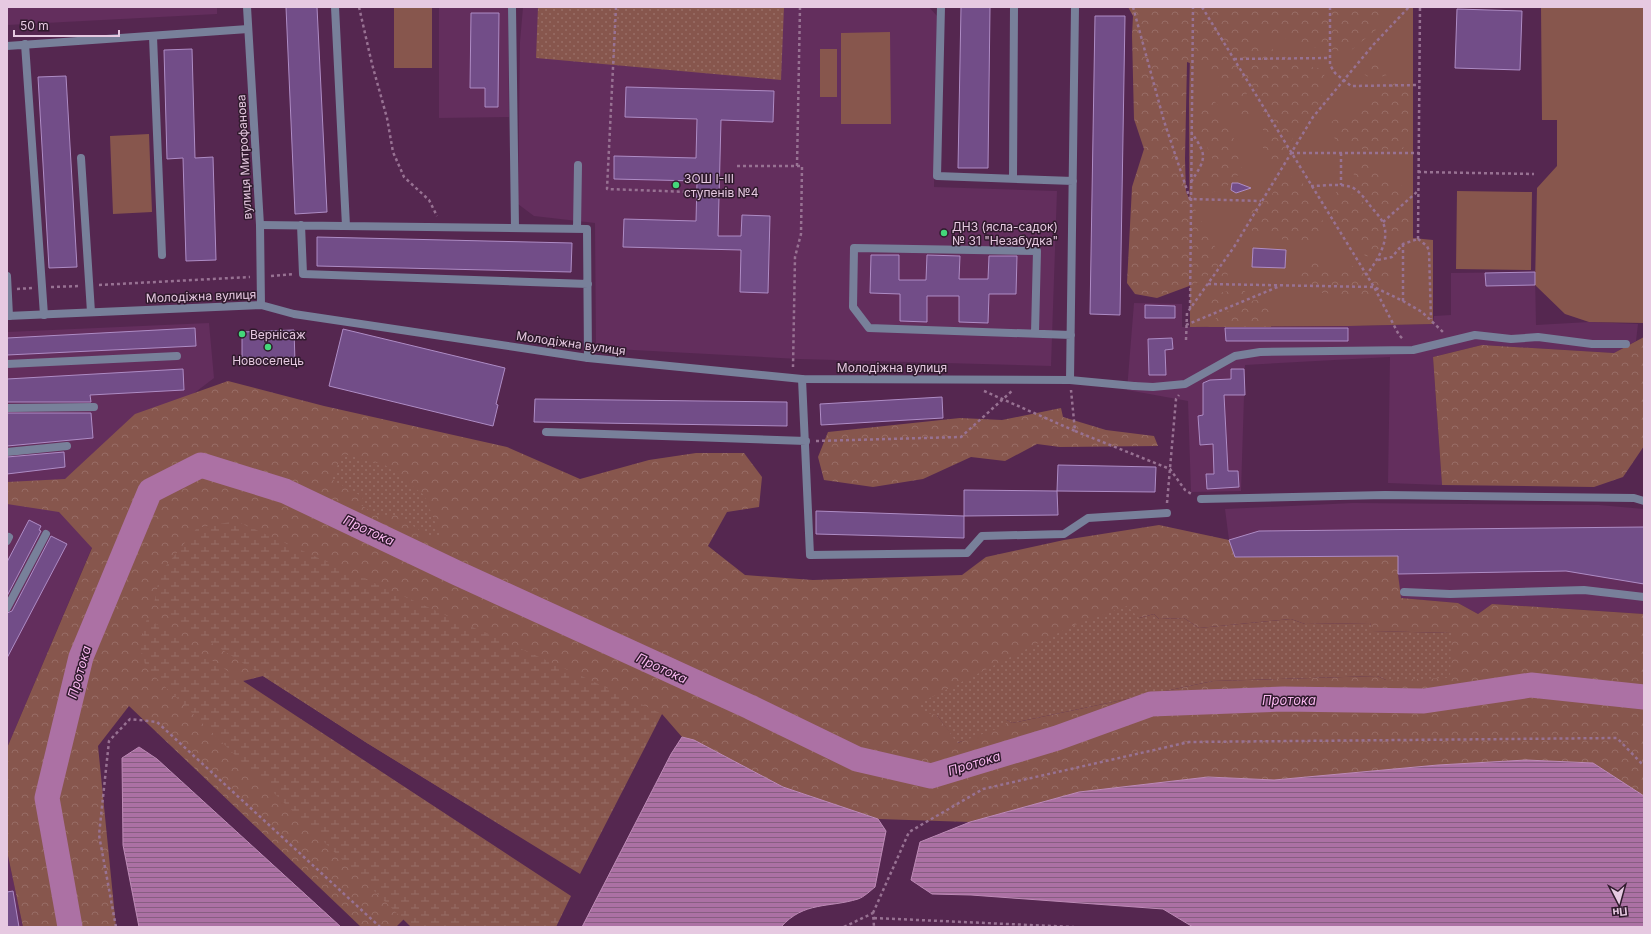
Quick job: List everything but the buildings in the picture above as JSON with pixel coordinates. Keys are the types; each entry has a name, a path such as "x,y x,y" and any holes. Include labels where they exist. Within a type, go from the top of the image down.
{"street":[{"name":"вулиця Митрофанова","path":"247,7 260,224 261,305"},
{"path":"335,7 346,226"},
{"path":"512,7 515,228"},
{"path":"941,7 937,176 1073,181"},
{"path":"1012,178 1014,7"},
{"path":"1070,380 1075,7"},
{"path":"7,46 248,29"},
{"path":"153,36 162,255"},
{"path":"25,44 44,314"},
{"path":"81,158 91,312"},
{"path":"577,229 578,165"},
{"path":"260,224 587,229 588,358"},
{"path":"301,225 302,274 588,284"},
{"path":"1035,333 1037,251 854,248 853,308 869,328 1071,335"},
{"path":"7,276 8,316"},
{"name":"Молодіжна вулиця","path":"8,316 261,305 294,314 588,358 802,379 1070,380 1153,387 1185,384"},
{"path":"1185,384 1235,356 1260,352 1413,350 1475,335 1510,338 1538,337 1592,344 1626,344"},
{"path":"7,364 177,356"},
{"path":"802,379 810,555 967,553 982,536 1064,534 1088,518 1167,513"},
{"path":"7,408 94,407"},
{"path":"546,432 806,441"},
{"path":"7,452 66,446"},
{"path":"1201,499 1385,495 1634,498 1644,501"},
{"path":"7,608 46,534"},
{"path":"1404,592 1450,594 1584,590 1644,597"}],"path":[{"path":"359,7 372,64 387,118 393,152 404,177 429,200 443,227"},
{"path":"616,7 606,189 690,192"},
{"path":"797,166 800,7"},
{"path":"1133,7 1164,121 1190,200"},
{"path":"1190,309 1190,182 1193,7"},
{"path":"1202,7 1290,153 1367,274 1399,335 1413,350"},
{"path":"1330,7 1330,65 1334,73 1351,86 1419,85"},
{"path":"1186,340 1187,313 1234,247 1313,117 1374,44 1409,7"},
{"path":"1418,239 1420,7"},
{"path":"1234,59 1330,58"},
{"path":"1190,182 1203,160 1204,152 1191,131"},
{"path":"1290,153 1418,152"},
{"path":"1341,153 1341,185"},
{"path":"737,166 802,166 801,234 795,257 792,378"},
{"path":"1418,172 1534,174"},
{"path":"1311,186 1341,185 1352,188 1360,194 1383,222 1385,231 1384,245 1378,260 1367,274"},
{"path":"1383,222 1418,191"},
{"path":"1190,200 1261,201"},
{"path":"1378,260 1392,257 1403,244 1418,239"},
{"path":"1418,239 1428,246 1429,251 1431,320"},
{"path":"1403,244 1403,301"},
{"path":"8,289 302,274"},
{"path":"1208,284 1374,287 1422,312 1450,340"},
{"path":"1186,325 1282,285"},
{"path":"806,441 961,437 1025,380"},
{"path":"1070,380 1075,431"},
{"path":"1167,513 1176,399 1185,384"},
{"path":"983,391 1075,431 1170,469 1185,490 1201,499"},
{"path":"116,927 99,835 109,741 130,719 157,722 380,927"},
{"path":"874,927 873,913 909,832 983,789 1189,742 1617,738 1644,766"},
{"path":"844,927 873,913"},
{"path":"874,918 1074,927"}],"shaded area":[{"path":"7,7 217,7 217,14 7,25"},
{"path":"439,7 508,7 509,117 439,118"},
{"name":"ЗОШ І-ІІІ ступенів №4","path":"523,7 929,7 937,16 934,187 1057,191 1051,366 799,359 596,348 595,223 534,216 518,204 520,42"},
{"path":"1535,272 1536,325 1589,322 1638,324 1636,341 1614,353 1482,345 1433,357 1442,485 1388,483 1390,357 1245,365 1241,491 1191,492 1188,401 1127,390 1134,303 1182,304 1182,327 1433,324 1434,316 1451,315 1451,273"},
{"path":"209,323 214,378 71,487 104,519 7,748 7,332"},
{"path":"1353,503 1599,505 1644,509 1644,614 1492,604 1478,614 1458,603 1400,598 1398,556 1235,557 1229,540 1225,509"},
{"path":"682,737 694,740 783,787 878,819 886,831 875,887 858,899 808,909 790,919 781,927 582,927 671,754"},
{"path":"139,747 157,759 341,927 139,927 123,845 122,758"},
{"path":"1526,760 1593,763 1644,796 1644,927 1193,927 1163,909 971,895 932,894 911,880 920,842 970,822 1079,792 1208,777 1274,780 1438,765"},
{"path":"7,851 23,927 7,927"}],"green space":[{"path":"394,7 432,7 432,68 394,68"},
{"path":"538,7 784,7 781,80 536,58"},
{"path":"1128,7 1388,7 1389,12 1377,29 1349,52 1312,47 1264,31 1252,44 1275,50 1297,65 1325,69 1321,102 1298,126 1285,156 1274,165 1263,157 1263,110 1254,90 1245,86 1251,114 1243,120 1225,105 1214,72 1187,62 1185,159 1186,192 1228,271 1227,279 1213,271 1200,282 1157,298 1135,294 1127,283 1132,187 1144,149 1134,119 1133,16"},
{"path":"1191,7 1413,7 1413,238 1433,240 1433,324 1190,327 1189,101"},
{"path":"1541,7 1644,7 1644,323 1589,322 1565,314 1535,285 1537,188 1557,166 1557,120 1542,120"},
{"path":"890,32 891,124 841,124 841,33"},
{"path":"820,49 837,49 837,97 820,97"},
{"path":"1379,59 1388,65 1387,75 1373,79 1365,75 1362,69 1368,61"},
{"path":"1395,82 1409,88 1408,133 1403,149 1366,150 1338,143 1328,129 1332,122 1366,107 1371,89 1381,83"},
{"path":"1209,96 1217,104 1225,125 1239,147 1242,171 1227,186 1211,193 1202,190 1201,186 1201,178 1214,163 1200,132 1199,126 1200,112"},
{"path":"149,134 152,212 113,214 110,136"},
{"path":"1367,162 1381,178 1402,182 1398,202 1380,208 1372,202 1367,192 1358,187 1353,172"},
{"path":"1283,174 1301,180 1319,210 1324,225 1313,241 1299,244 1252,231 1246,211 1270,198"},
{"path":"1339,190 1359,197 1379,223 1379,250 1366,257 1332,213 1330,198"},
{"path":"1457,191 1532,192 1531,270 1456,269"},
{"path":"1404,212 1412,215 1408,228 1394,240 1390,236 1391,222"},
{"path":"1307,260 1342,272 1353,266 1374,271 1393,270 1390,288 1368,296 1322,293 1299,277 1298,268"},
{"path":"1230,291 1245,291 1246,295 1206,308 1211,294"},
{"path":"1265,298 1271,312 1271,327 1208,327 1219,315 1251,301"},
{"path":"1644,337 1644,446 1623,477 1594,487 1442,485 1433,357 1482,345 1614,353"},
{"path":"228,381 324,406 507,447 580,479 649,460 696,453 744,453 762,477 759,507 727,512 708,546 745,575 813,580 962,575 986,557 1064,540 1159,525 1229,540 1235,557 1398,556 1398,574 1401,598 1458,603 1478,614 1492,604 1644,614 1644,796 1593,763 1526,760 1438,765 1274,780 1208,777 1079,792 970,822 878,819 783,787 694,740 682,737 662,714 468,805 367,743 263,676 243,681 404,919 396,927 361,927 129,706 98,746 116,927 23,927 7,851 7,748 92,548 59,512 7,504 7,482 65,479 135,414","holes":["1154,614 1159,619 1184,618 1199,628 1291,619 1305,624 1370,623 1372,631 1451,633 1386,680 1377,676 1213,681 1012,723 1007,720 958,743 937,715 1139,618"]},
{"path":"1061,408 1063,417 1106,430 1154,436 1158,446 1060,447 1037,444 1005,461 971,457 923,479 873,487 824,480 818,457 828,432 960,418 1002,420"},
{"path":"343,454 385,465 424,495 441,537 430,537 396,515 377,515 361,505 363,497 331,479"},
{"path":"236,521 588,679 662,714 580,874 367,743 168,615 154,604 160,573 197,528"},
{"path":"1127,606 1139,618 1154,614 1159,619 1184,618 1199,628 1291,619 1305,624 1370,623 1373,631 1451,633 1450,678 1386,680 1377,676 1213,681 1012,723 1007,720 1005,726 957,743 937,715 921,712 920,703 1072,626"},
{"path":"147,618 571,896 556,927 411,927 146,668 140,645"}],"waterway":[{"name":"Протока","path":"70,927 47,798 81,657 150,491 201,465 285,491 457,573 750,707 857,759 931,776 1057,738 1151,704 1283,699 1424,701 1531,685 1644,697"}],"place":[{"name":"ЗОШ І-ІІІ ступенів №4","path":"676,185"},
{"name":"ДНЗ (ясла-садок) № 31 \"Незабудка\"","path":"944,233"},
{"name":"Вернісаж","path":"242,334"},
{"name":"Новоселець","path":"268,347"}]}
